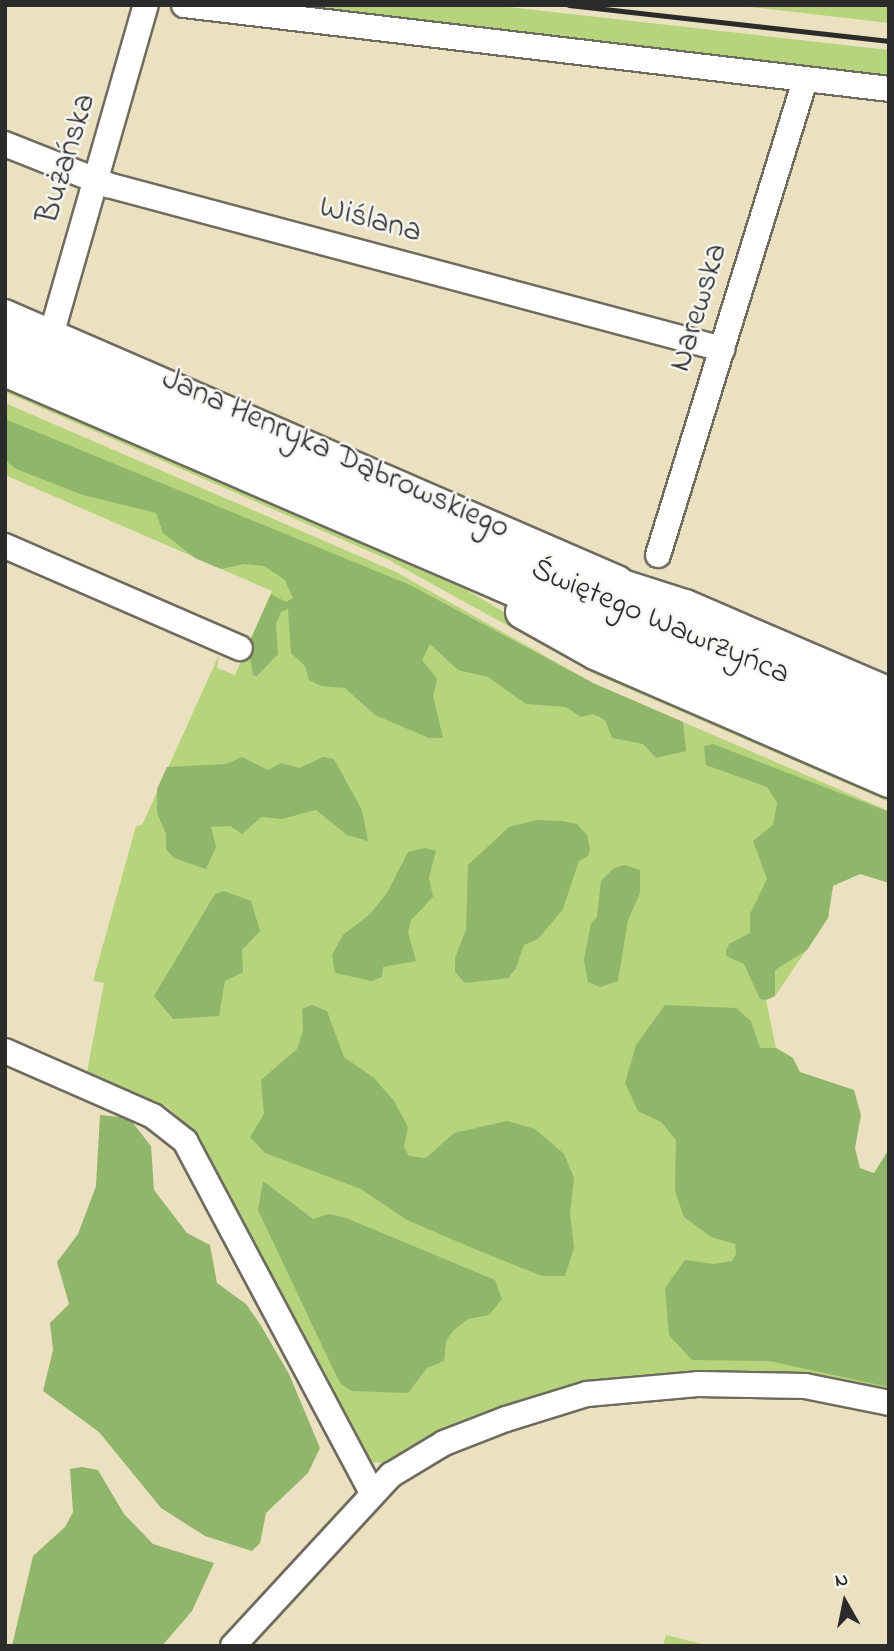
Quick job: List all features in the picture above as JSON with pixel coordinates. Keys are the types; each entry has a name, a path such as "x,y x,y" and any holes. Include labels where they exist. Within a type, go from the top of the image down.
{"main road":[{"name":"Jana Henryka Dąbrowskiego","path":"5,340 432,525"},
{"name":"Jana Henryka Dąbrowskiego","path":"5,370 439,557"},
{"path":"432,525 665,599 887,696"},
{"name":"Świętego Wawrzyńca","path":"432,525 887,696"},
{"path":"439,557 530,617 594,653 889,781"},
{"name":"Świętego Wawrzyńca","path":"439,557 889,751"}],"street":[{"name":"Bużańska","path":"52,332 146,5"},
{"path":"184,5 889,89"},
{"name":"Narewska","path":"657,555 805,79"},
{"name":"Wiślana","path":"5,145 94,180 722,349"},
{"name":"Jana Henryka Dąbrowskiego","path":"5,312 665,599"},
{"path":"5,547 240,648"},
{"path":"5,1051 153,1116 192,1152 357,1471 372,1492"},
{"path":"233,1646 271,1609 372,1492 416,1457 444,1443 587,1394 760,1384 806,1386 889,1404"}],"green space":[{"path":"312,5 491,5 889,50 889,84 310,17"},
{"path":"733,5 889,5 889,23"},
{"path":"5,380 416,560 566,649 889,791 889,802 597,675 389,560 5,392"},
{"path":"5,403 396,572 593,683 889,811 889,874 838,853 828,918 775,996 766,1000 776,1048 793,1058 889,1347 889,1389 791,1372 601,1379 533,1396 426,1437 385,1463 369,1462 197,1134 166,1106 87,1072 104,983 93,981 136,826 142,825 219,655 217,668 235,675 272,591 5,475"},
{"path":"5,419 410,585 593,683 683,722 686,751 656,758 643,744 612,738 605,720 593,714 581,717 566,707 526,704 488,677 458,670 430,644 422,660 437,679 433,696 443,738 429,738 375,715 345,688 321,686 309,680 305,666 291,653 288,609 281,612 276,624 278,654 257,676 253,675 248,645 271,594 286,602 293,598 285,580 264,566 244,564 221,569 195,558 163,533 156,513 83,495 16,469 5,460"},
{"path":"713,744 889,812 889,883 860,874 833,886 828,918 807,950 775,970 775,996 766,1000 760,999 744,964 726,956 726,951 729,944 750,933 750,914 767,879 753,841 773,825 777,803 767,787 706,765 704,746"},
{"path":"242,757 268,770 281,763 299,768 323,757 334,759 362,810 368,841 347,835 316,810 282,819 261,817 242,834 230,826 211,827 216,847 206,869 174,858 166,849 166,834 157,813 157,789 167,767 226,764"},
{"path":"537,820 577,824 587,835 590,849 588,856 579,861 563,909 538,939 524,945 516,968 508,978 465,983 455,972 455,958 466,930 468,865 509,827"},
{"path":"425,848 436,851 429,877 433,897 411,920 408,932 416,961 383,967 382,977 372,981 335,973 332,955 343,935 370,914 387,893 408,852"},
{"path":"625,865 640,870 640,893 628,920 618,981 600,987 588,982 584,960 591,923 597,917 601,881 614,868"},
{"path":"224,891 251,901 260,931 242,950 243,972 225,981 219,1016 173,1019 154,996 215,894"},
{"path":"312,1005 327,1011 344,1057 374,1078 394,1101 408,1127 404,1147 409,1156 426,1158 454,1133 507,1121 535,1129 564,1154 574,1178 570,1213 574,1248 565,1276 542,1276 407,1220 361,1189 265,1153 250,1137 264,1114 261,1080 297,1049 303,1031 302,1009"},
{"path":"665,1005 736,1008 751,1021 760,1048 776,1048 793,1058 800,1072 854,1090 861,1115 855,1148 860,1168 874,1173 889,1149 889,1387 769,1361 692,1360 669,1335 665,1288 685,1260 714,1264 732,1261 736,1254 735,1244 711,1237 684,1217 675,1191 676,1140 661,1122 638,1111 625,1083 636,1045"},
{"path":"100,1115 129,1118 151,1146 154,1190 187,1233 210,1245 217,1283 246,1304 260,1324 289,1374 320,1448 308,1473 266,1513 260,1543 252,1551 205,1536 161,1508 99,1432 43,1391 53,1350 50,1323 69,1304 57,1262 78,1234 96,1186"},
{"path":"263,1181 313,1219 329,1214 346,1218 495,1280 502,1299 489,1315 468,1319 453,1331 446,1341 444,1361 427,1368 408,1393 352,1391 341,1384 334,1371 258,1210"},
{"path":"82,1467 98,1470 124,1514 153,1544 214,1563 192,1611 162,1646 12,1646 33,1556 65,1527 73,1512 70,1469"},
{"path":"666,1635 710,1646 663,1646"}],"railway":[{"path":"569,5 889,41"}]}
